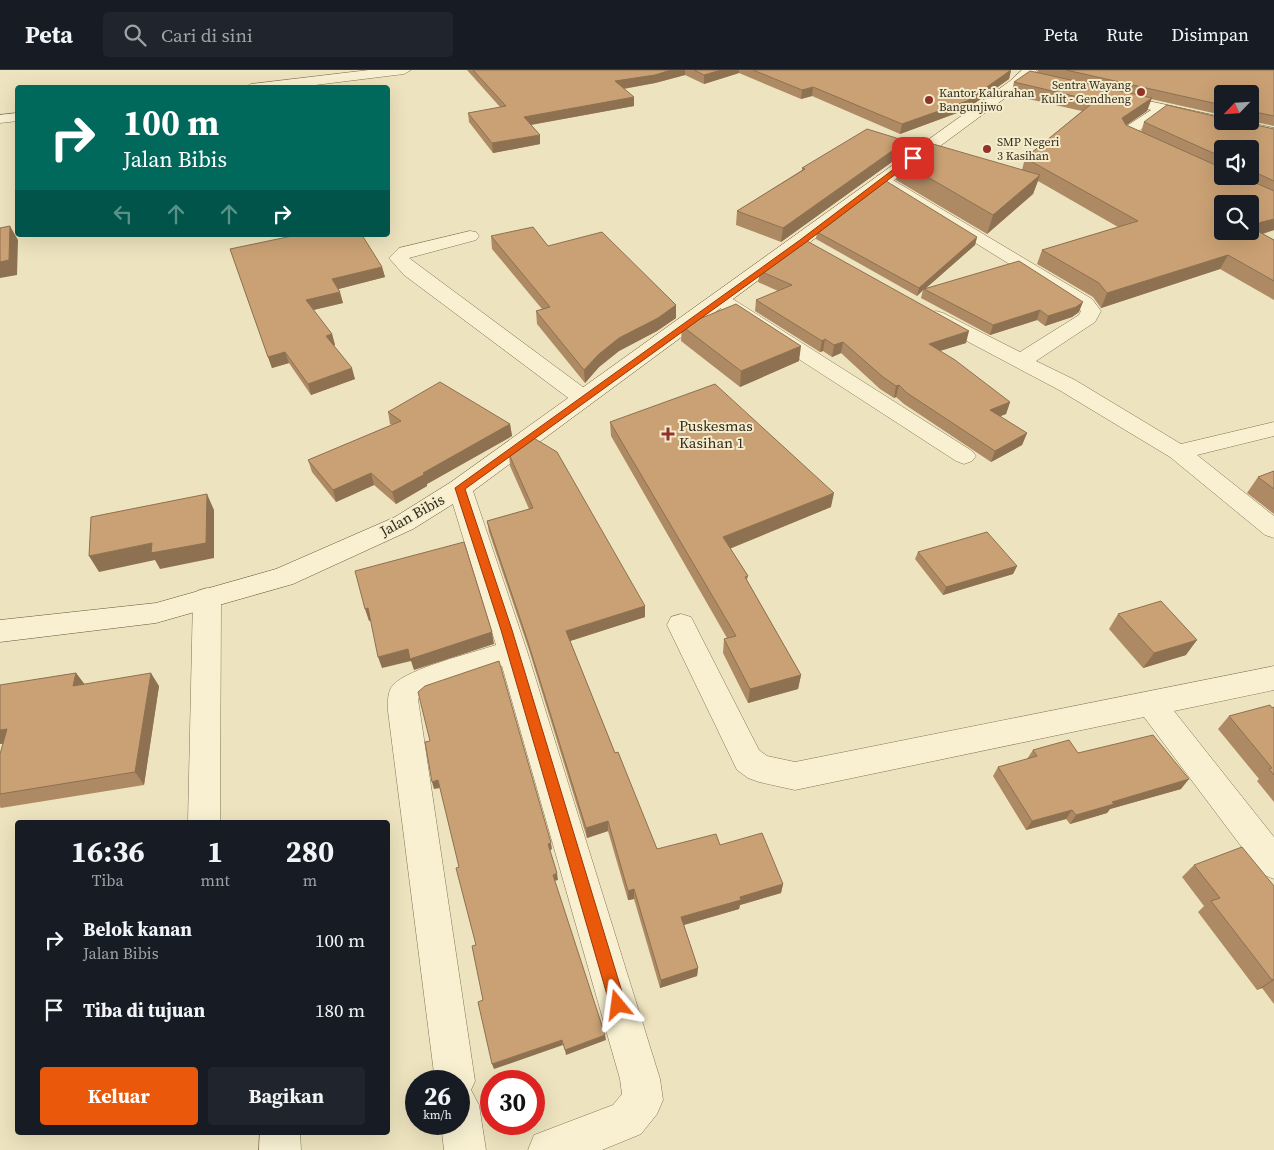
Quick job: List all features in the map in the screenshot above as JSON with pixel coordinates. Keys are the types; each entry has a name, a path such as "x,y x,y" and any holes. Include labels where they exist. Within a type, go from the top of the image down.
{"street":[{"path":"276,85 404,70"},
{"name":"Jalan Bibis","path":"0,631 156,613 293,573 404,523 460,488 721,300 811,246 883,180 1025,75"},
{"path":"1095,93 1271,131"},
{"path":"1159,108 1127,132 1131,137 1167,153"},
{"path":"0,119 15,117"},
{"path":"883,180 1068,292 1084,303 1091,312 1088,318 1021,361"},
{"path":"470,236 405,252 398,258 411,271 583,398"},
{"path":"721,300 964,456"},
{"path":"922,309 1067,384 1178,452 1274,530"},
{"path":"1178,452 1274,429"},
{"path":"460,488 513,651 640,1079 643,1100 627,1120 549,1150"},
{"path":"204,820 207,598"},
{"path":"681,625 748,760 759,768 774,774 795,776 1152,705 1274,678"},
{"path":"454,1070 403,711 404,694 416,684 513,651"},
{"path":"1152,705 1274,863"},
{"path":"280,1135 280,1150"},
{"path":"463,1135 465,1150"}],"building":[{"path":"473,70 671,70 655,75 615,81 634,97 524,117 540,135 492,143 468,113 506,106"},
{"path":"694,70 721,70 704,75"},
{"path":"753,70 1011,70 967,101 902,124 813,87 802,90"},
{"path":"1066,70 1274,70 1274,116 1259,113 1259,85 1214,85 1214,103"},
{"path":"1030,71 1152,98 1122,118 1126,125 1214,164 1214,185 1259,184 1274,191 1274,219 1259,223 1259,195 1214,195 1214,240 1259,240 1259,232 1274,240 1274,281 1228,255 1107,293 1099,283 1042,250 1138,221 1025,158 1095,101 1014,82"},
{"path":"1167,105 1214,116 1214,130 1259,130 1259,126 1274,129 1274,181 1259,174 1259,140 1214,140 1214,153 1144,122"},
{"path":"867,129 906,141 783,228 737,211 805,169 802,168"},
{"path":"926,142 1040,175 993,215 900,161"},
{"path":"886,181 977,237 919,288 817,232"},
{"path":"10,226 9,260 0,262 0,228"},
{"path":"533,227 548,246 602,232 676,305 658,318 619,338 599,354 584,370 536,311 550,307 491,236"},
{"path":"287,237 363,237 382,267 332,279 340,292 306,300 332,334 326,336 352,368 308,384 285,352 268,357 230,249"},
{"path":"807,241 969,331 929,344 955,360 1010,402 990,410 1027,433 995,451 907,393 899,385 896,386 883,377 843,342 834,345 825,339 822,341 756,300 792,285 760,271"},
{"path":"1019,261 1083,302 1076,307 1048,316 1040,310 993,325 924,289"},
{"path":"736,304 801,346 741,371 682,326"},
{"path":"440,382 510,424 392,492 371,473 333,490 308,460 401,421 388,412"},
{"path":"715,384 834,493 723,537 748,576 745,577 801,675 750,689 724,639 736,636 610,422"},
{"path":"532,437 557,452 645,606 566,631 615,753 618,752 657,849 716,834 720,845 762,833 783,884 740,897 741,900 681,917 698,968 661,980 634,889 628,891 608,821 586,828 527,639 487,521 533,508 509,454"},
{"path":"1274,471 1274,489 1258,477"},
{"path":"207,494 206,543 151,553 152,543 89,556 91,517"},
{"path":"987,532 1017,566 946,587 918,552"},
{"path":"464,542 492,632 410,659 408,649 378,657 368,608 365,609 355,571"},
{"path":"1161,601 1197,640 1154,653 1118,614"},
{"path":"499,661 551,843 548,844 557,873 553,875 605,1035 565,1050 562,1040 492,1064 478,1002 483,1000 472,946 476,945 456,868 459,867 438,780 432,782 425,742 430,741 418,692 425,686"},
{"path":"76,673 73,686 151,673 135,772 0,794 0,754 7,729 0,730 0,685"},
{"path":"1270,705 1272,708 1274,707 1274,775 1269,769 1272,768 1229,716"},
{"path":"1153,735 1189,779 1076,815 1072,810 1032,821 998,767 1037,756 1033,750 1069,740 1078,753"},
{"path":"1242,847 1274,886 1274,979 1272,980 1211,901 1220,898 1194,865"}],"place":[{"name":"Sentra Wayang Kulit - Gendheng","path":"1141,92"},
{"name":"Kantor Kalurahan Bangunjiwo","path":"929,100"},
{"name":"SMP Negeri 3 Kasihan","path":"987,149"},
{"name":"Puskesmas Kasihan 1","path":"668,434"}],"route":[{"path":"618,1005 506,630 460,488 802,241 913,158"}]}
